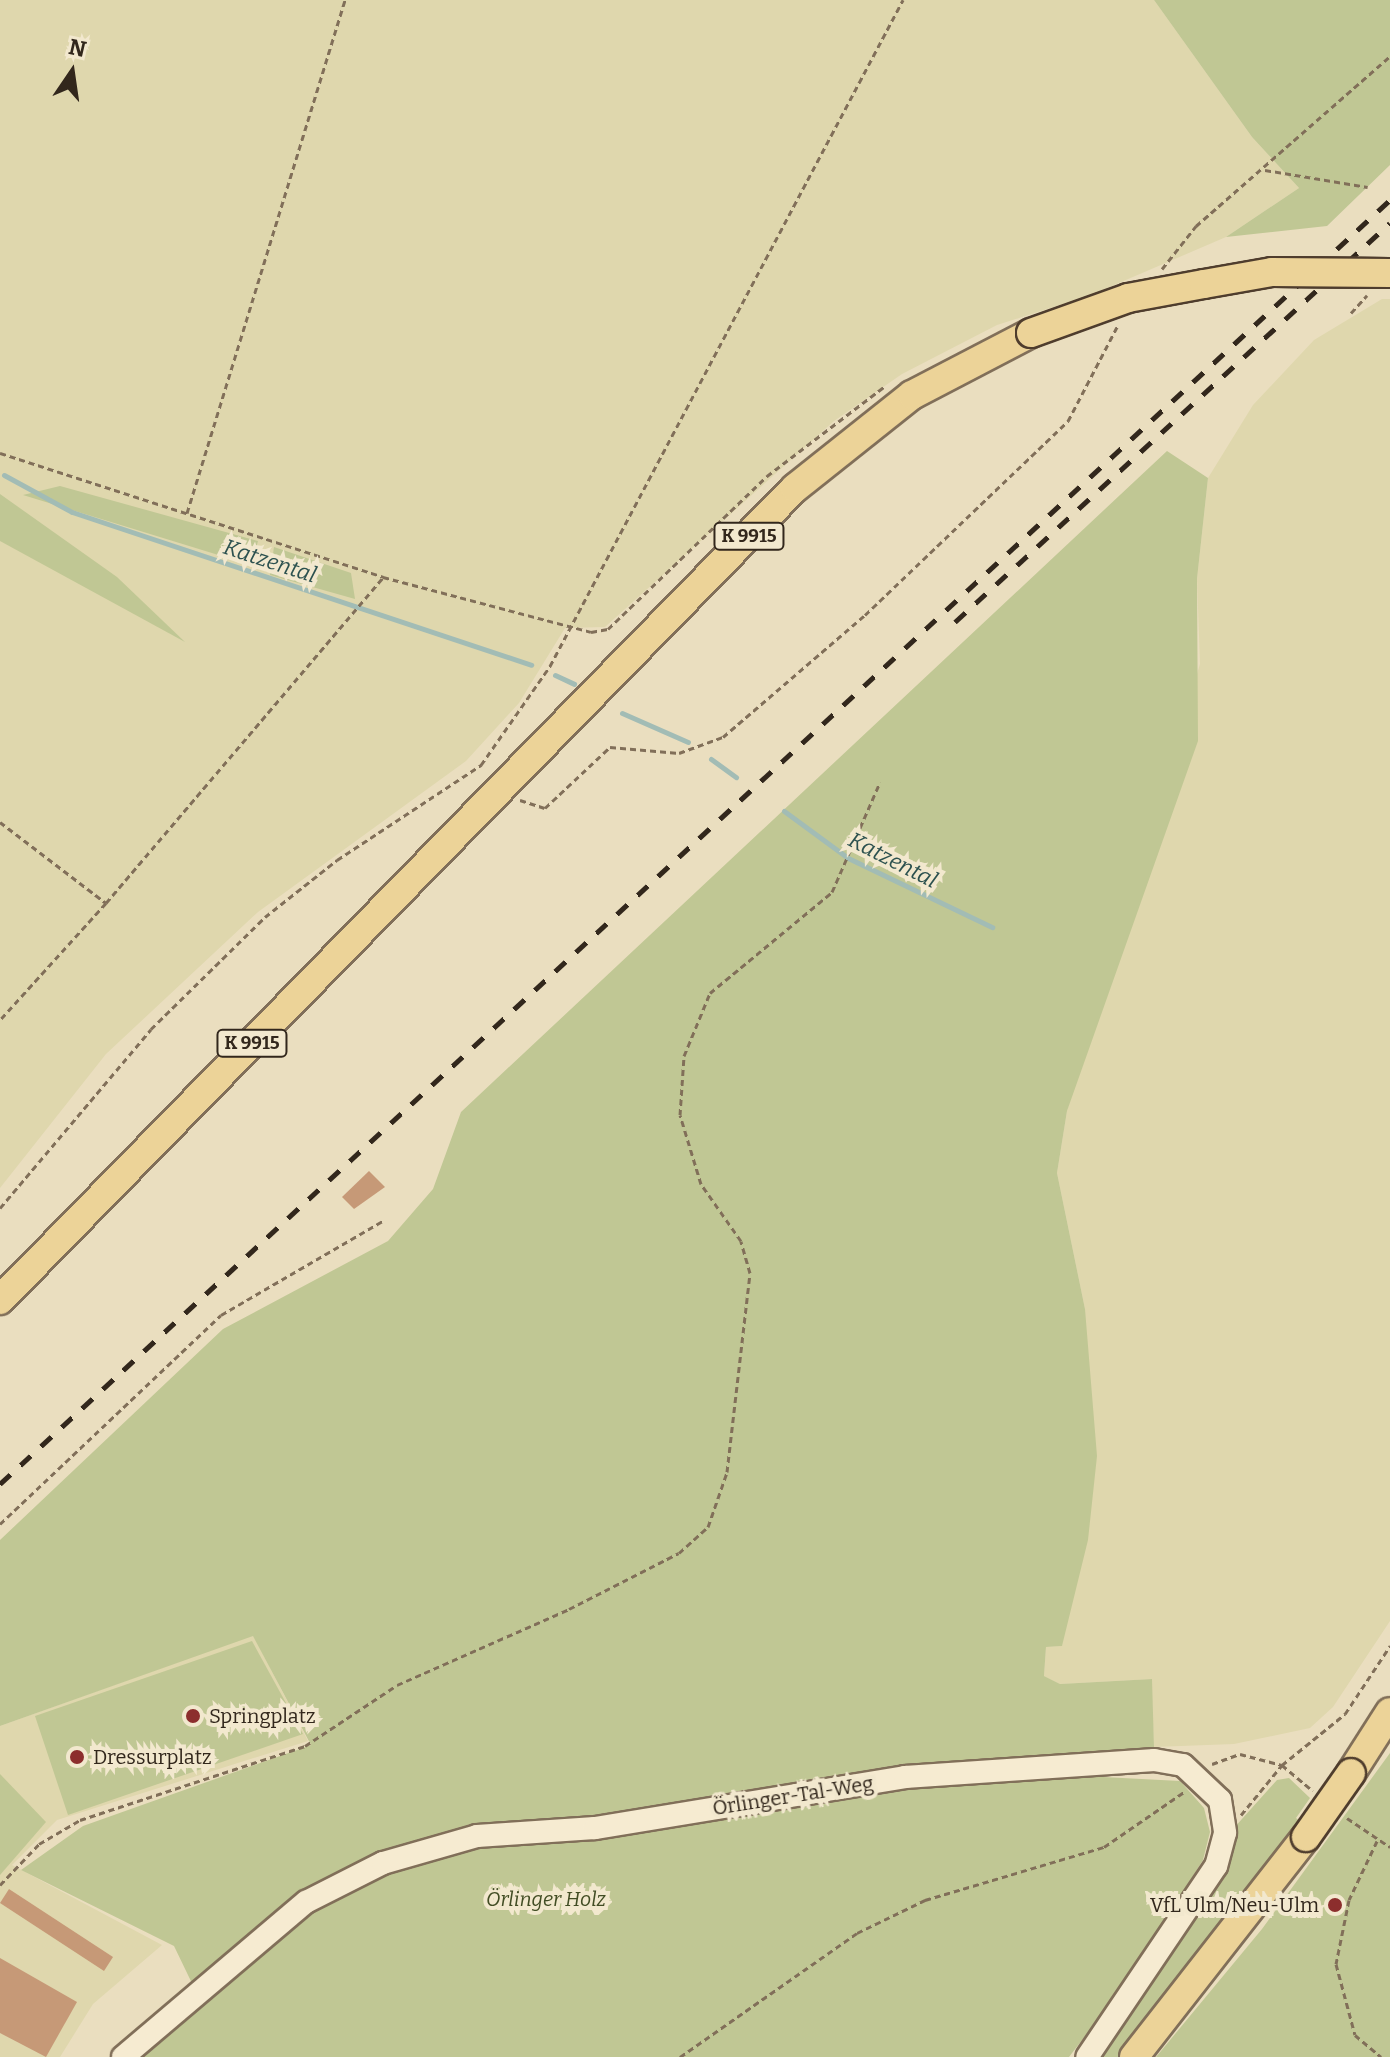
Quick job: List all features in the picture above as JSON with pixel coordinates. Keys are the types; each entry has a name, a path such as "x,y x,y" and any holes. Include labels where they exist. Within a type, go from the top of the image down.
{"main road":[{"name":"K 9915","path":"0,1300 504,786 853,437 912,395 1031,333 1128,298 1231,279 1390,273"},
{"path":"1134,2057 1306,1837 1390,1712"}],"street":[{"name":"Örlinger-Tal-Weg","path":"123,2057 306,1902 383,1863 477,1836 595,1828 905,1777 1154,1760 1201,1775"},
{"path":"1087,2057 1170,1942 1216,1866 1225,1833 1220,1800 1201,1775"}],"path":[{"path":"187,513 345,0"},
{"path":"0,1208 151,1029 265,917 481,765 550,666 565,628 903,0"},
{"path":"1160,271 1196,226 1265,170 1390,56"},
{"path":"1265,170 1368,187"},
{"path":"504,786 545,808 610,747 679,753 723,737 865,615 1068,421 1124,317"},
{"path":"0,461 2,454 383,577 565,628 608,629"},
{"path":"0,1020 106,903 383,577"},
{"path":"0,1885 39,1844 80,1820 305,1746 397,1685 569,1609 679,1553 708,1527 727,1472 750,1273 741,1241 701,1184 680,1115 684,1056 710,993 832,892 880,782"},
{"path":"0,822 106,903"},
{"path":"0,1524 221,1315 384,1220"},
{"path":"1225,1833 1282,1765 1345,1714 1390,1646"},
{"path":"680,2057 857,1933 925,1900 1104,1847 1165,1812 1201,1775 1240,1754 1282,1765"},
{"path":"1377,1841 1349,1900 1336,1964 1355,2035 1381,2057"}],"shaded area":[{"path":"0,0 1154,0 1252,137 1299,188 1226,237 1091,295 997,325 902,374 834,421 605,627 565,628 519,703 466,761 258,912 106,1054 0,1188"},
{"path":"1382,299 1390,299 1390,1621 1333,1707 1310,1728 1234,1744 1154,1747 1151,1679 1060,1684 1044,1676 1046,1647 1062,1646 1085,1309 1057,1173 1067,1111 1200,664 1197,579 1208,478 1253,405 1314,340"},
{"path":"253,1635 308,1741 57,1820 12,1865 162,1945 93,2004 60,2057 0,2057 0,1726"}],"green space":[{"path":"1154,0 1390,0 1390,165 1327,226 1226,237 1299,188 1252,137"},
{"name":"Örlinger Holz","path":"1167,451 1208,478 1197,579 1198,741 1067,1111 1057,1173 1085,1309 1097,1456 1088,1540 1062,1646 1046,1647 1044,1676 1060,1684 1152,1679 1154,1747 1108,1752 1103,1777 1180,1781 1204,1808 1210,1832 1203,1860 1123,1987 1069,2057 142,2057 201,2002 174,1946 21,1870 83,1826 311,1745 253,1636 0,1726 0,1540 223,1329 388,1241 433,1189 461,1112"},
{"path":"60,486 258,541 251,565 23,495"},
{"path":"0,494 117,577 185,642 0,541"},
{"path":"274,547 351,573 355,599 270,575"},
{"name":"Springplatz","path":"252,1641 303,1734 68,1815 35,1716"},
{"name":"VfL Ulm/Neu-Ulm","path":"1390,1753 1390,2057 1156,2057 1262,1929"},
{"path":"0,1774 46,1822 0,1875"},
{"path":"1289,1778 1310,1798 1296,1818 1301,1822 1120,2057 1094,2057 1233,1829 1277,1780"}],"building":[{"path":"369,1171 385,1187 354,1209 342,1197"},
{"path":"9,1889 113,1957 104,1971 0,1903"},
{"path":"0,1958 77,2002 46,2057 0,2033"}],"waterway":[{"name":"Katzental","path":"4,475 72,512 531,665"},
{"name":"Katzental","path":"555,675 574,684"},
{"name":"Katzental","path":"622,713 688,742"},
{"name":"Katzental","path":"711,759 736,777"},
{"name":"Katzental","path":"784,811 848,858 992,927"}],"railway":[{"path":"0,1484 1390,200"},
{"path":"955,622 1390,223"}],"place":[{"name":"Springplatz","path":"193,1716"},
{"name":"Dressurplatz","path":"77,1757"},
{"name":"VfL Ulm/Neu-Ulm","path":"1335,1905"}]}
